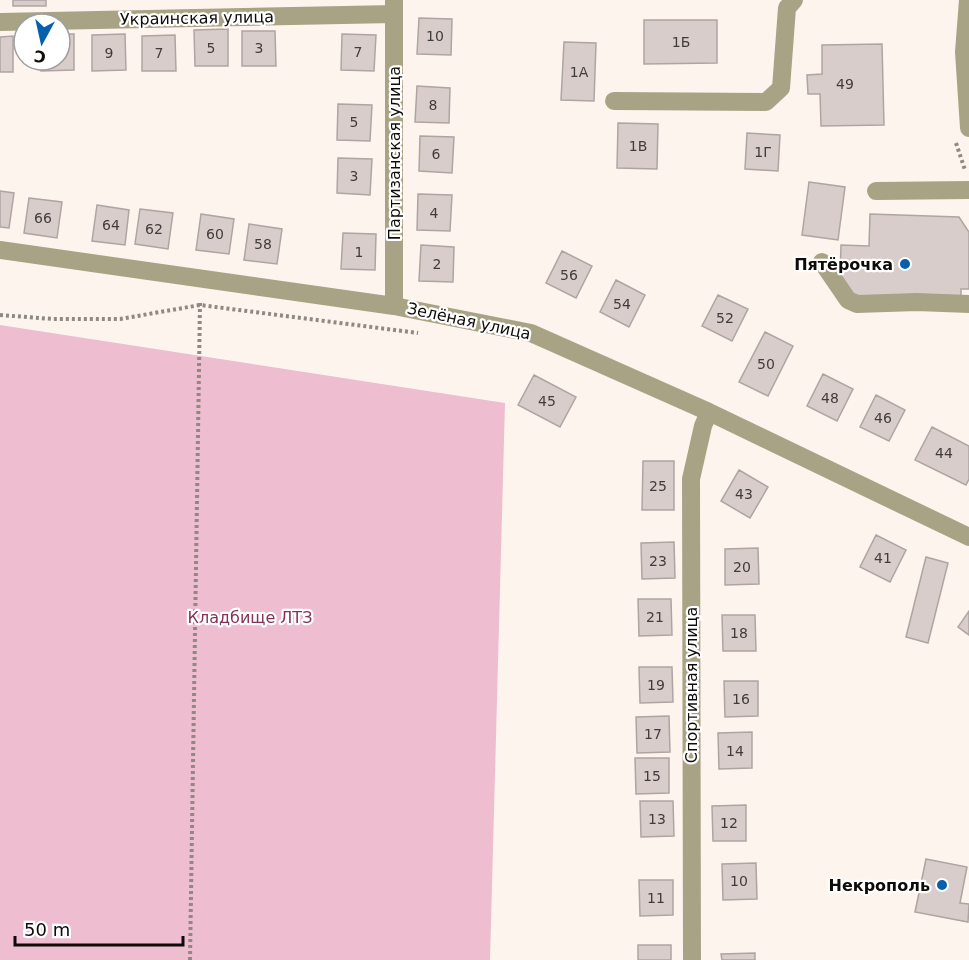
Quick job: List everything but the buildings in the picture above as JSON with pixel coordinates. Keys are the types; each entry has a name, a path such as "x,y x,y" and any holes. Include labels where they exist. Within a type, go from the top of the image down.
{"street":[{"path":"614,101 766,102 781,88 787,8 794,0"},
{"path":"968,0 964,52 969,128"},
{"name":"Украинская улица","path":"0,22 394,7"},
{"name":"Партизанская улица","path":"394,7 394,306"},
{"path":"876,191 969,190"},
{"name":"Зелёная улица","path":"0,250 394,306 531,333 710,412 969,537"},
{"path":"822,262 848,300 857,304 917,302 969,304"},
{"name":"Спортивная улица","path":"692,960 691,478 703,426 710,412"}],"path":[{"path":"190,960 200,278"},
{"path":"0,315 53,319 120,319 200,305 424,334"}],"green space":[{"name":"Кладбище ЛТЗ","path":"0,325 505,403 490,960 0,960"}],"place":[{"name":"Пятёрочка","path":"905,264"},
{"name":"Некрополь","path":"942,885"}]}
